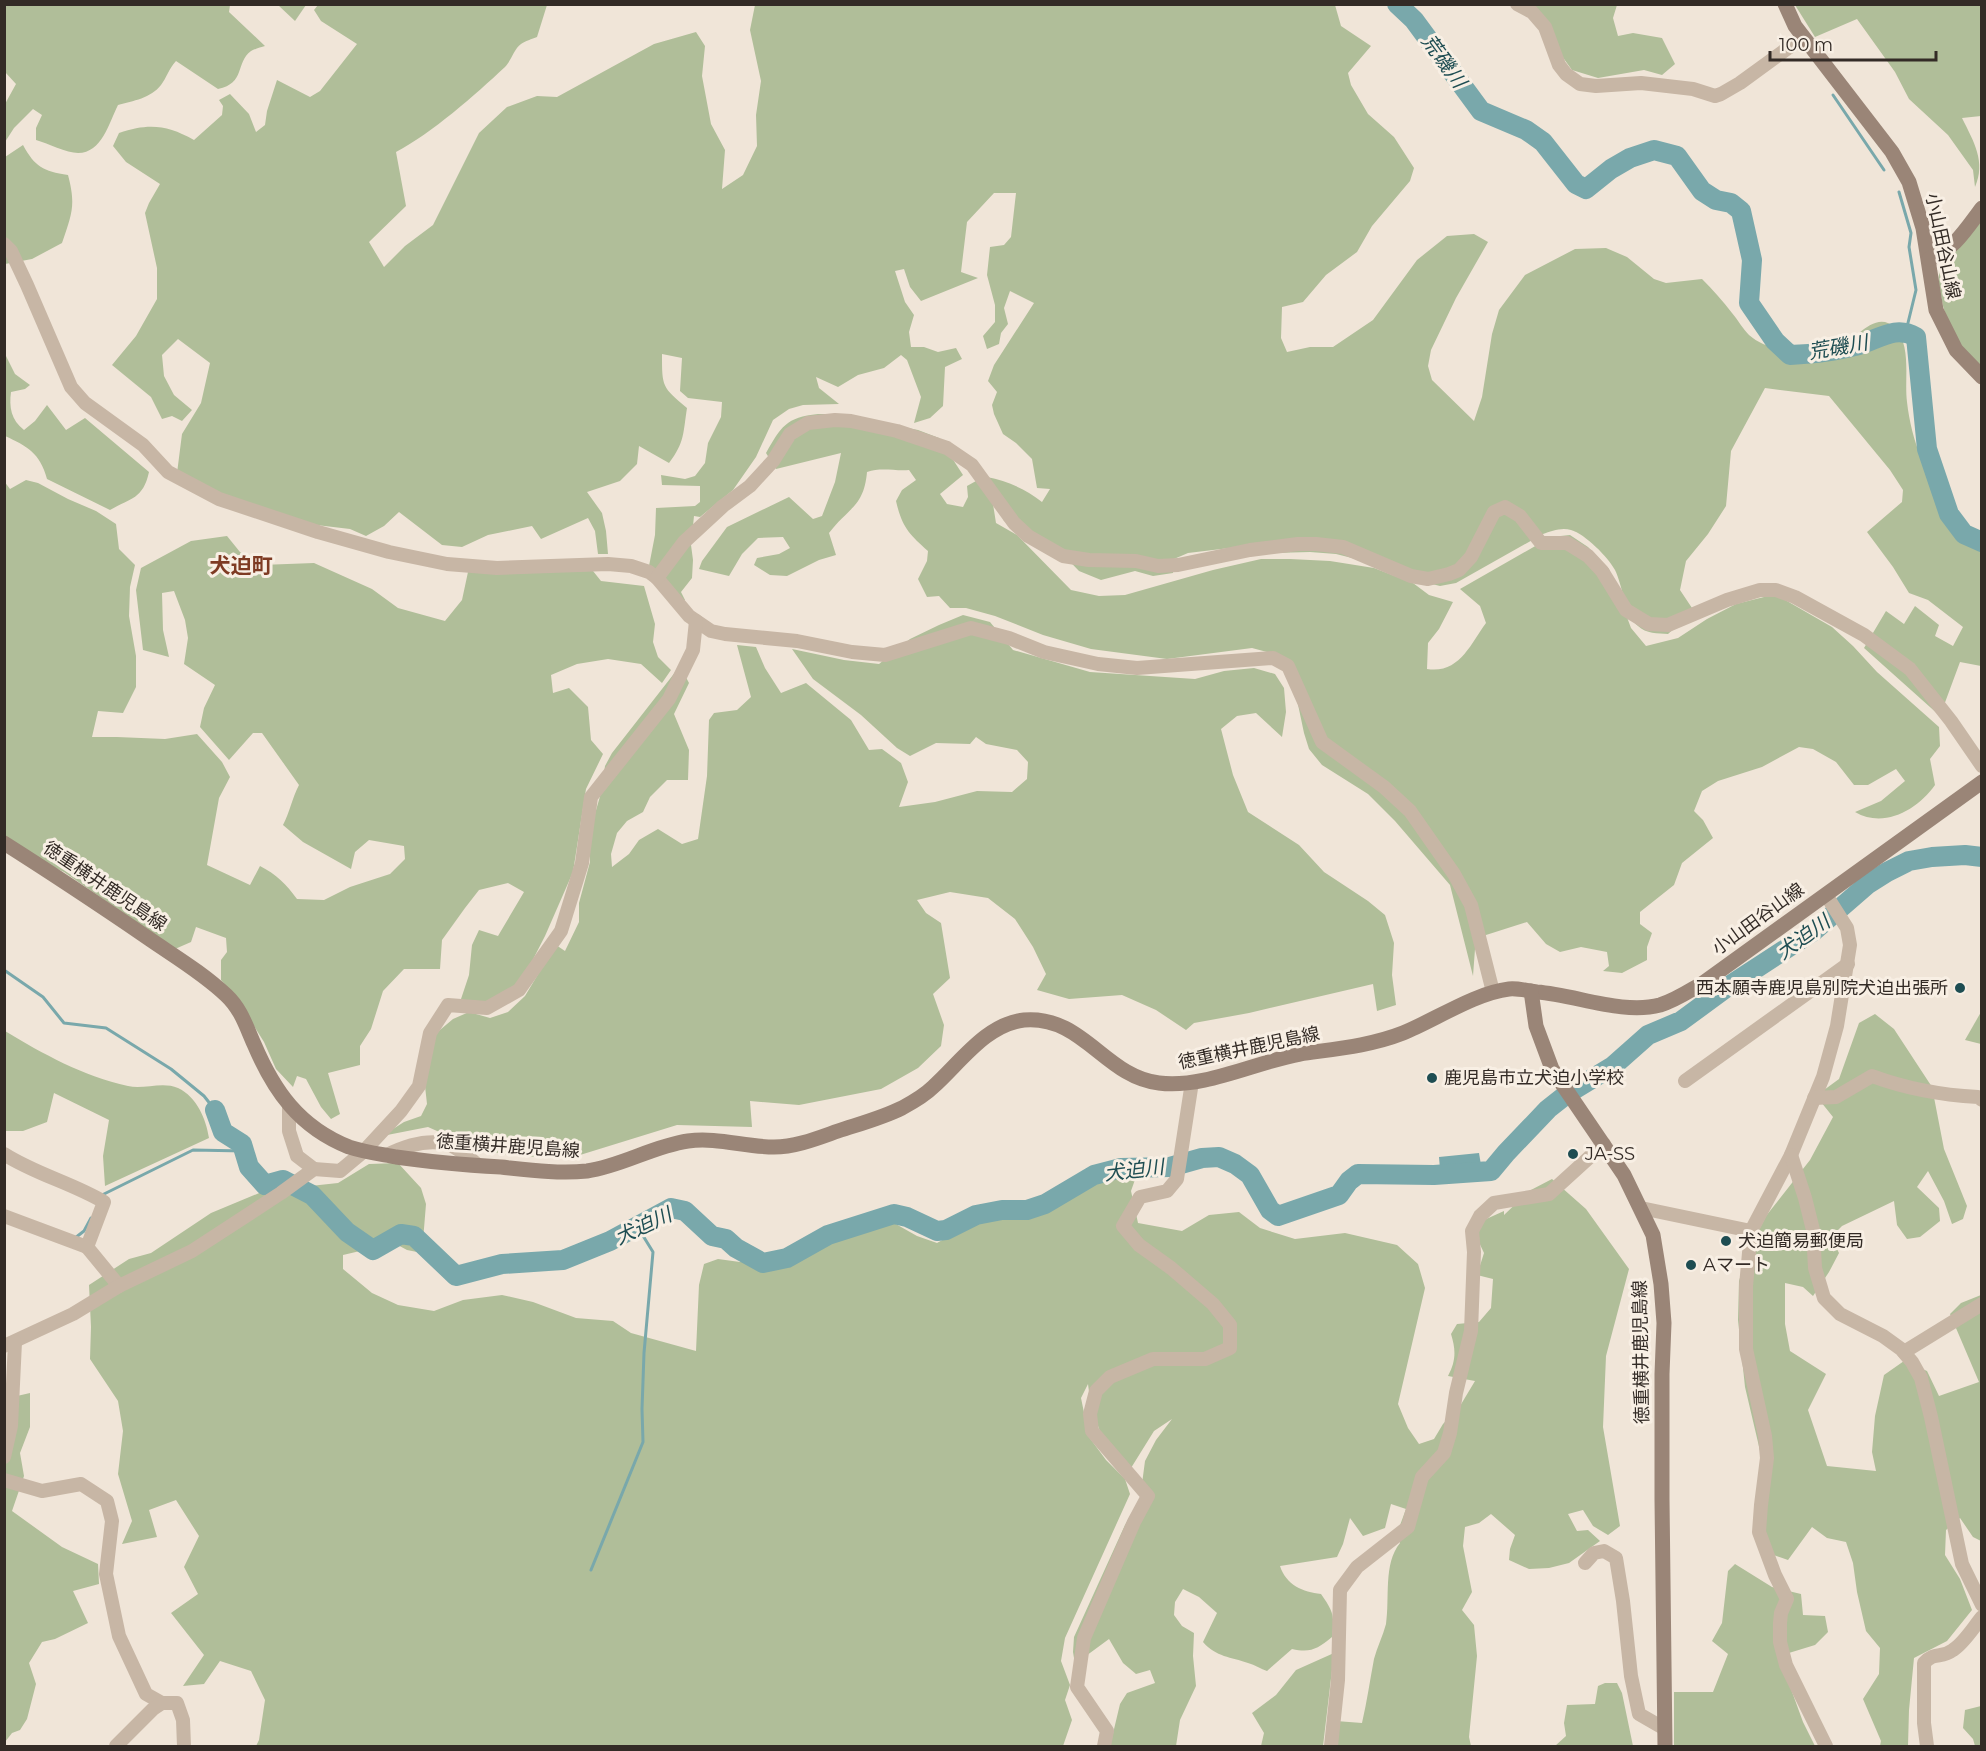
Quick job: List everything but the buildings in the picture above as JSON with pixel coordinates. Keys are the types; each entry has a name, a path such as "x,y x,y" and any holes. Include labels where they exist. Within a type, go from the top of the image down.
{"main road":[{"name":"小山田谷山線","path":"1785,4 1803,37 1900,165 1910,182 1923,228 1934,300 1956,350 1982,377"},
{"path":"1929,259 1944,251 1959,238 1982,208"},
{"name":"小山田谷山線","path":"1531,991 1548,992 1619,1006 1661,1005 1674,1000 1703,983 1982,782"},
{"name":"徳重横井鹿児島線","path":"4,843 182,961 227,995 237,1007 269,1077 289,1105 313,1127 349,1147 364,1151 479,1166 585,1171 609,1166 661,1147 699,1140 719,1140 760,1147 787,1147 898,1110 920,1098 986,1036 1008,1023 1022,1020 1059,1024 1085,1039 1121,1069 1142,1080 1163,1084 1192,1082 1299,1054 1363,1045 1399,1035 1493,992 1516,989 1531,991 1536,1026 1552,1069 1624,1175 1653,1235 1661,1284 1664,1323 1662,1473 1665,1746"}],"street":[{"path":"1517,4 1532,12 1545,27 1559,65 1566,74 1580,84 1596,86 1641,83 1693,89 1715,96 1740,82 1803,37"},
{"path":"4,244 11,251 27,285 70,387 85,404 143,445 168,472 219,499 318,532 389,552 447,564 497,568 608,564 631,566 649,572 657,578 689,616 711,631 797,641 852,652 885,655 971,628 1009,638 1044,652 1098,664 1137,668 1274,658 1281,660 1288,666 1296,681 1322,742 1384,787 1410,811 1454,874 1471,905 1493,992"},
{"path":"657,578 684,542 723,506 750,486 773,461 790,434 808,423 835,420 851,421 897,431 947,448 972,465 1014,523 1028,536 1063,556 1089,560 1136,561 1158,566 1178,565 1251,550 1316,544 1343,548 1412,576 1428,579 1459,570 1471,557 1494,512 1505,507 1520,516 1541,543 1567,543 1588,556 1602,571 1626,610 1649,624 1668,626 1727,600 1760,590 1776,590 1795,597 1864,635 1910,669 1951,721 1982,766"},
{"path":"289,1105 289,1131 297,1156 314,1169 340,1171 364,1151 401,1111 419,1086 430,1034 448,1005 487,1008 519,990 561,931 582,863 591,797 669,699 693,650 696,621"},
{"path":"1826,894 1847,928 1850,945 1837,1026 1823,1077 1791,1155 1751,1232 1746,1286 1746,1349 1765,1436 1767,1458 1759,1532 1775,1575 1787,1599 1781,1613 1780,1623 1780,1642 1786,1665 1826,1746"},
{"path":"1685,1081 1848,964"},
{"path":"1814,1098 1836,1097 1872,1076 1901,1087 1982,1100"},
{"path":"1104,1746 1107,1731 1077,1688 1084,1638 1134,1522 1148,1496 1092,1431 1090,1414 1096,1390 1110,1377 1154,1359 1204,1359 1230,1348 1230,1325 1213,1304 1171,1268 1138,1245 1123,1226 1140,1197 1167,1191 1177,1179 1192,1082"},
{"path":"1331,1746 1338,1680 1340,1590 1357,1567 1408,1527 1422,1478 1444,1453 1471,1331 1474,1252 1472,1231 1480,1216 1494,1203 1549,1194 1604,1144"},
{"path":"4,1154 104,1202 87,1247"},
{"path":"1791,1155 1805,1198 1814,1238 1815,1268 1824,1298 1840,1314 1883,1336 1904,1352 1921,1378 1934,1428 1962,1564 1982,1605"},
{"path":"4,1456 11,1426 10,1344 73,1314 119,1286 192,1251 314,1169"},
{"path":"1641,1208 1751,1232"},
{"path":"4,1216 87,1247 119,1286"},
{"path":"1904,1352 1982,1304"},
{"path":"4,1480 42,1491 81,1484 107,1501 112,1521 106,1574 119,1636 146,1694 162,1703 177,1703 183,1720 184,1746"},
{"path":"1585,1563 1594,1553 1604,1551 1616,1558 1631,1676 1639,1714 1665,1729"},
{"path":"1927,1746 1924,1723 1924,1663 1930,1656 1944,1655 1954,1650 1982,1617"},
{"path":"116,1746 162,1703"}],"green space":[{"path":"5,4 230,5 229,12 265,46 251,51 243,61 237,78 227,86 218,89 176,61 161,85 152,93 118,105 104,136 99,143 86,152 68,151 36,140 36,128 42,115 33,109 14,128 5,142 5,104 16,84 5,72"},
{"path":"278,5 306,5 295,21"},
{"path":"318,5 547,5 537,37 519,46 505,67 453,113 396,152 406,206 369,242 384,267 405,246 433,225 479,133 507,107 537,96 557,97 654,44 696,32 705,46 702,76 711,124 725,150 722,189 743,175 757,146 756,115 761,81 750,30 755,5 1335,5 1341,26 1371,46 1348,73 1351,85 1368,114 1394,137 1414,168 1410,181 1372,226 1357,252 1326,275 1303,302 1282,307 1281,338 1287,352 1310,347 1333,347 1373,320 1417,260 1447,236 1474,234 1488,242 1456,298 1431,350 1428,366 1432,380 1474,421 1482,397 1492,334 1499,310 1525,275 1575,249 1606,248 1627,257 1654,279 1666,283 1702,279 1749,335 1757,341 1776,348 1807,352 1827,350 1846,344 1873,324 1888,323 1895,328 1904,344 1907,402 1915,442 1931,480 1942,498 1953,515 1981,545 1981,666 1960,662 1940,716 1864,648 1886,611 1904,624 1915,606 1939,625 1935,636 1953,646 1963,627 1928,600 1909,593 1867,532 1902,502 1903,490 1890,470 1829,396 1765,388 1731,451 1726,506 1708,534 1686,561 1680,590 1694,611 1668,634 1648,632 1638,626 1630,615 1618,576 1612,565 1589,541 1577,532 1568,529 1543,534 1456,583 1440,586 1372,563 1336,554 1272,553 1238,547 1188,553 1174,559 1173,573 1153,576 1135,571 1101,580 1079,571 1052,543 1025,527 1004,521 987,477 1016,486 1042,502 1050,489 1037,488 1032,459 1003,434 992,405 997,392 988,381 994,365 1034,303 1010,291 1004,308 1008,324 1001,333 999,344 987,349 983,336 995,322 995,305 987,275 990,247 1004,245 1011,237 1016,193 994,193 967,222 961,272 978,278 921,301 910,287 904,269 895,271 905,302 914,315 909,332 911,347 924,347 938,352 956,348 962,359 945,367 943,406 930,418 914,423 921,397 907,360 901,355 884,368 858,375 838,387 816,377 819,388 839,404 803,405 789,409 773,420 756,457 733,490 700,517 694,516 691,545 692,578 681,592 685,600 674,606 649,566 655,535 656,508 695,506 700,502 700,486 662,485 661,475 685,479 695,476 705,463 708,443 721,417 722,402 688,398 680,391 682,358 662,354 665,386 687,408 681,443 674,456 669,463 639,446 637,464 620,481 587,492 602,513 608,554 598,554 595,531 588,518 541,539 532,526 488,535 462,547 442,545 399,512 384,526 366,536 350,529 308,524 176,481 182,434 201,403 210,363 178,339 162,355 164,376 174,395 192,410 182,421 172,416 162,419 151,397 112,365 136,336 157,299 157,268 145,213 160,184 126,162 113,146 119,133 149,127 175,131 194,140 222,115 223,106 219,100 230,94 249,114 256,132 265,125 277,80 310,97 320,91 357,44 321,21 314,10"},
{"path":"1525,5 1617,5 1613,18 1618,36 1633,33 1662,38 1675,64 1662,75 1644,70 1598,78 1572,70"},
{"path":"1795,5 1981,5 1981,116 1962,118 1979,161 1975,187 1973,170 1948,135 1909,99 1895,72 1857,19 1815,37"},
{"path":"23,145 41,167 68,175 72,209 62,243 32,259 5,264 5,157"},
{"path":"1981,215 1981,372 1951,327 1943,307 1938,280 1948,258"},
{"path":"5,354 15,374 30,385 25,389 11,392 10,403 16,422 24,430 35,421 47,405 66,430 85,418 149,472 140,493 110,510 47,479 41,463 32,451 5,436"},
{"path":"818,414 835,414 918,430 939,438 963,475 940,494 947,504 963,507 968,497 967,486 976,481 993,504 996,523 1017,535 1071,590 1099,596 1125,595 1261,559 1330,561 1374,568 1413,583 1429,595 1453,602 1439,629 1428,643 1427,669 1447,667 1456,662 1469,649 1486,623 1480,606 1460,589 1551,537 1570,535 1588,547 1609,569 1631,628 1646,646 1678,638 1736,604 1764,597 1780,597 1832,627 1877,672 1939,727 1940,746 1930,759 1935,785 1919,802 1899,814 1888,818 1866,817 1855,812 1881,801 1905,781 1896,769 1868,785 1854,785 1836,762 1813,749 1799,747 1762,767 1718,781 1702,791 1694,811 1703,820 1713,838 1682,863 1674,885 1640,912 1640,924 1652,933 1647,947 1647,960 1622,973 1603,971 1609,966 1607,952 1581,947 1560,952 1546,944 1527,922 1486,935 1475,949 1473,976 1450,885 1395,821 1368,794 1322,765 1309,749 1296,695 1283,666 1267,652 1252,648 1167,659 1091,649 1043,635 995,616 966,608 950,608 939,596 927,597 918,579 927,561 928,551 907,529 896,501 902,490 916,480 909,470 882,469 867,472 859,500 829,533 836,555 819,560 787,576 770,575 754,565 757,558 779,554 790,548 783,537 758,538 742,554 729,576 699,569 702,561 727,527 789,497 813,519 822,516 835,482 841,453 776,469 766,453 776,436 791,421"},
{"path":"26,480 38,483 96,511 116,524 119,549 135,565 130,587 129,616 136,656 136,687 123,713 98,711 92,737 165,739 197,734 222,762 230,777 219,798 207,865 250,885 260,866 281,880 297,899 324,900 350,887 390,874 405,859 404,846 369,840 355,852 351,869 303,842 283,825 299,785 262,733 253,733 229,760 200,727 204,708 215,685 184,664 188,638 185,620 174,591 162,593 163,630 169,657 143,650 136,590 141,568 191,541 227,536 240,552 261,565 314,563 372,589 398,608 445,621 462,600 468,572 593,571 601,581 644,586 655,624 653,642 658,657 671,670 662,683 641,664 608,659 577,664 551,675 553,693 569,688 588,707 591,740 603,754 586,789 573,872 524,977 498,1000 475,1004 461,999 469,975 472,945 479,930 498,936 524,892 508,883 479,890 442,940 440,969 404,969 383,991 371,1029 360,1046 360,1065 328,1073 340,1114 331,1119 321,1107 306,1079 297,1076 293,1087 276,1069 264,1042 236,997 221,980 221,960 227,952 226,938 196,927 191,942 175,949 64,872 47,864 5,836 4,481 10,489"},
{"path":"963,615 990,622 1013,650 1090,672 1195,679 1224,671 1254,668 1275,674 1284,688 1286,712 1282,737 1256,713 1237,716 1221,729 1233,775 1248,812 1299,845 1324,872 1385,915 1394,943 1392,975 1396,1005 1377,1011 1373,984 1249,1013 1194,1023 1186,1030 1156,1010 1122,995 1069,999 1037,990 1046,974 1033,947 1015,919 988,898 950,892 917,900 926,913 941,923 950,978 933,994 944,1025 941,1046 918,1068 881,1089 799,1105 750,1101 752,1127 677,1125 580,1155 523,1157 480,1150 428,1127 382,1136 404,1122 421,1116 427,1104 425,1086 434,1035 453,1019 469,1012 490,1018 508,1012 525,996 553,943 565,951 579,922 579,903 590,862 590,831 601,793 605,766 612,753 680,666 689,683 674,714 689,750 688,780 667,780 650,797 643,812 627,821 617,833 611,854 612,867 629,854 639,840 658,829 682,844 698,839 707,776 709,720 714,713 737,710 751,697 737,645 756,647 765,668 781,693 806,683 851,720 869,750 882,749 901,763 908,782 899,807 935,802 977,791 1012,792 1027,779 1028,762 1017,750 986,744 976,737 970,744 936,743 910,756 897,748 861,715 813,679 792,649 844,660 879,664 910,639"},
{"path":"1981,1012 1981,1044 1965,1040"},
{"path":"1875,1014 1894,1029 1932,1087 1944,1149 1967,1206 1963,1219 1952,1224 1944,1201 1928,1171 1917,1187 1939,1208 1940,1221 1920,1237 1907,1239 1897,1225 1894,1201 1842,1226 1831,1237 1839,1253 1813,1296 1803,1287 1785,1283 1785,1324 1790,1351 1826,1374 1808,1410 1827,1466 1876,1471 1872,1452 1875,1416 1884,1375 1904,1361 1927,1371 1939,1396 1979,1382 1950,1314 1961,1303 1981,1295 1981,1541 1973,1537 1960,1518 1946,1530 1945,1555 1960,1579 1972,1610 1947,1641 1914,1658 1908,1746 1880,1746 1881,1741 1863,1699 1879,1674 1880,1648 1866,1631 1853,1563 1846,1542 1827,1538 1812,1527 1788,1560 1762,1551 1761,1455 1745,1387 1738,1320 1739,1281 1749,1249 1766,1216 1810,1160 1833,1117 1821,1102 1824,1090 1839,1079 1859,1023"},
{"path":"5,1031 49,1056 111,1082 134,1087 166,1085 178,1088 185,1092 200,1109 209,1138 105,1186 103,1156 109,1120 54,1093 47,1122 23,1131 5,1131"},
{"path":"398,1163 421,1188 426,1204 422,1253 407,1250 394,1243 343,1255 343,1269 372,1293 398,1305 434,1311 463,1300 502,1295 533,1302 576,1318 613,1321 631,1333 696,1351 699,1285 704,1264 718,1259 740,1262 838,1239 878,1225 894,1223 917,1236 937,1243 962,1229 984,1221 1026,1218 1092,1183 1124,1175 1137,1174 1131,1191 1138,1223 1182,1231 1209,1215 1239,1212 1260,1228 1295,1239 1345,1233 1397,1245 1418,1264 1425,1288 1398,1404 1408,1428 1419,1444 1434,1439 1443,1424 1460,1406 1475,1381 1448,1376 1454,1355 1451,1334 1457,1324 1479,1322 1491,1308 1493,1279 1477,1275 1484,1253 1476,1236 1484,1220 1504,1211 1504,1215 1529,1191 1552,1179 1586,1209 1629,1269 1606,1356 1603,1427 1620,1526 1608,1535 1593,1526 1583,1510 1568,1514 1577,1531 1588,1530 1600,1541 1569,1563 1549,1568 1529,1569 1509,1560 1515,1535 1491,1514 1479,1523 1465,1527 1463,1546 1472,1592 1462,1610 1474,1625 1477,1656 1469,1737 1471,1746 1332,1746 1336,1721 1362,1723 1374,1659 1386,1624 1391,1561 1400,1543 1399,1528 1406,1509 1391,1504 1385,1528 1363,1536 1350,1518 1337,1557 1280,1566 1291,1583 1321,1594 1332,1614 1332,1637 1314,1649 1292,1649 1267,1671 1218,1654 1208,1647 1203,1642 1217,1613 1199,1597 1183,1589 1175,1602 1174,1615 1182,1626 1194,1633 1193,1656 1196,1686 1180,1720 1176,1746 1110,1746 1120,1704 1127,1693 1155,1683 1150,1670 1136,1674 1123,1663 1109,1639 1075,1664 1074,1637 1125,1525 1140,1499 1145,1461 1156,1440 1172,1419 1154,1431 1131,1468 1101,1434 1091,1407 1088,1384 1081,1398 1089,1437 1106,1460 1125,1479 1130,1494 1065,1638 1061,1661 1070,1685 1065,1700 1072,1720 1063,1746 256,1746 265,1700 251,1671 220,1661 204,1684 183,1686 204,1655 171,1613 198,1594 184,1567 199,1536 176,1500 149,1510 157,1537 122,1544 132,1521 118,1474 123,1431 118,1401 90,1359 89,1285 129,1259 151,1253 211,1213 264,1191 338,1183 369,1164"},
{"path":"30,1393 30,1427 20,1453 24,1476 12,1511 62,1547 98,1564 99,1584 73,1591 88,1623 55,1639 42,1642 29,1663 36,1684 27,1719 20,1730 12,1733 5,1742 4,1399"},
{"path":"1735,1564 1772,1587 1801,1594 1803,1615 1825,1616 1828,1632 1815,1645 1779,1656 1803,1722 1815,1746 1674,1746 1674,1692 1713,1692 1728,1654 1712,1641 1722,1623 1728,1571"},
{"path":"1334,1653 1323,1746 1261,1746 1264,1733 1252,1713 1276,1695 1296,1670"},
{"path":"1605,1683 1617,1683 1622,1693 1633,1746 1555,1746 1566,1736 1564,1723 1567,1705 1595,1704 1598,1686"},
{"path":"1981,1706 1981,1746 1975,1746 1973,1739 1963,1728 1965,1710"}],"water":[{"path":"1479,1153 1481,1165 1440,1169 1439,1157"}],"waterway":[{"name":"荒磯川","path":"1397,4 1414,20 1481,111 1526,130 1543,142 1576,184 1586,189 1611,169 1630,158 1654,150 1677,156 1702,191 1716,200 1731,203 1741,211 1752,260 1749,303 1775,341 1790,355 1847,348 1893,333 1908,333 1916,337 1927,449 1949,514 1964,534 1982,542"},
{"path":"1833,95 1884,170"},
{"path":"1899,192 1911,233 1909,247 1916,290 1906,331"},
{"name":"犬迫川","path":"215,1110 223,1132 242,1144 249,1167 265,1185 283,1180 312,1195 347,1232 373,1250 401,1234 414,1236 456,1276 502,1264 563,1260 610,1241 671,1208 685,1211 712,1236 726,1239 736,1248 763,1263 787,1258 828,1235 894,1214 907,1217 937,1231 946,1230 976,1215 1002,1210 1027,1210 1045,1204 1094,1175 1121,1168 1170,1167 1202,1158 1219,1157 1235,1164 1250,1175 1270,1210 1278,1216 1339,1195 1349,1181 1358,1174 1434,1175 1491,1171 1548,1109 1567,1094 1613,1066 1648,1035 1681,1021 1726,988 1815,930 1868,884 1909,861 1965,855 1982,857"},
{"path":"4,970 43,997 64,1023 106,1028 171,1069 204,1096 215,1110"},
{"path":"102,1195 193,1150 244,1151"},
{"path":"75,1238 84,1231 91,1218"},
{"path":"591,1570 643,1442 644,1353 653,1252 637,1226"}],"place":[{"name":"西本願寺鹿児島別院犬迫出張所","path":"1960,988"},
{"name":"鹿児島市立犬迫小学校","path":"1432,1078"},
{"name":"JA-SS","path":"1573,1154"},
{"name":"犬迫簡易郵便局","path":"1726,1241"},
{"name":"Aマート","path":"1691,1265"}],"district":[{"name":"犬迫町","path":"241,566"}]}
